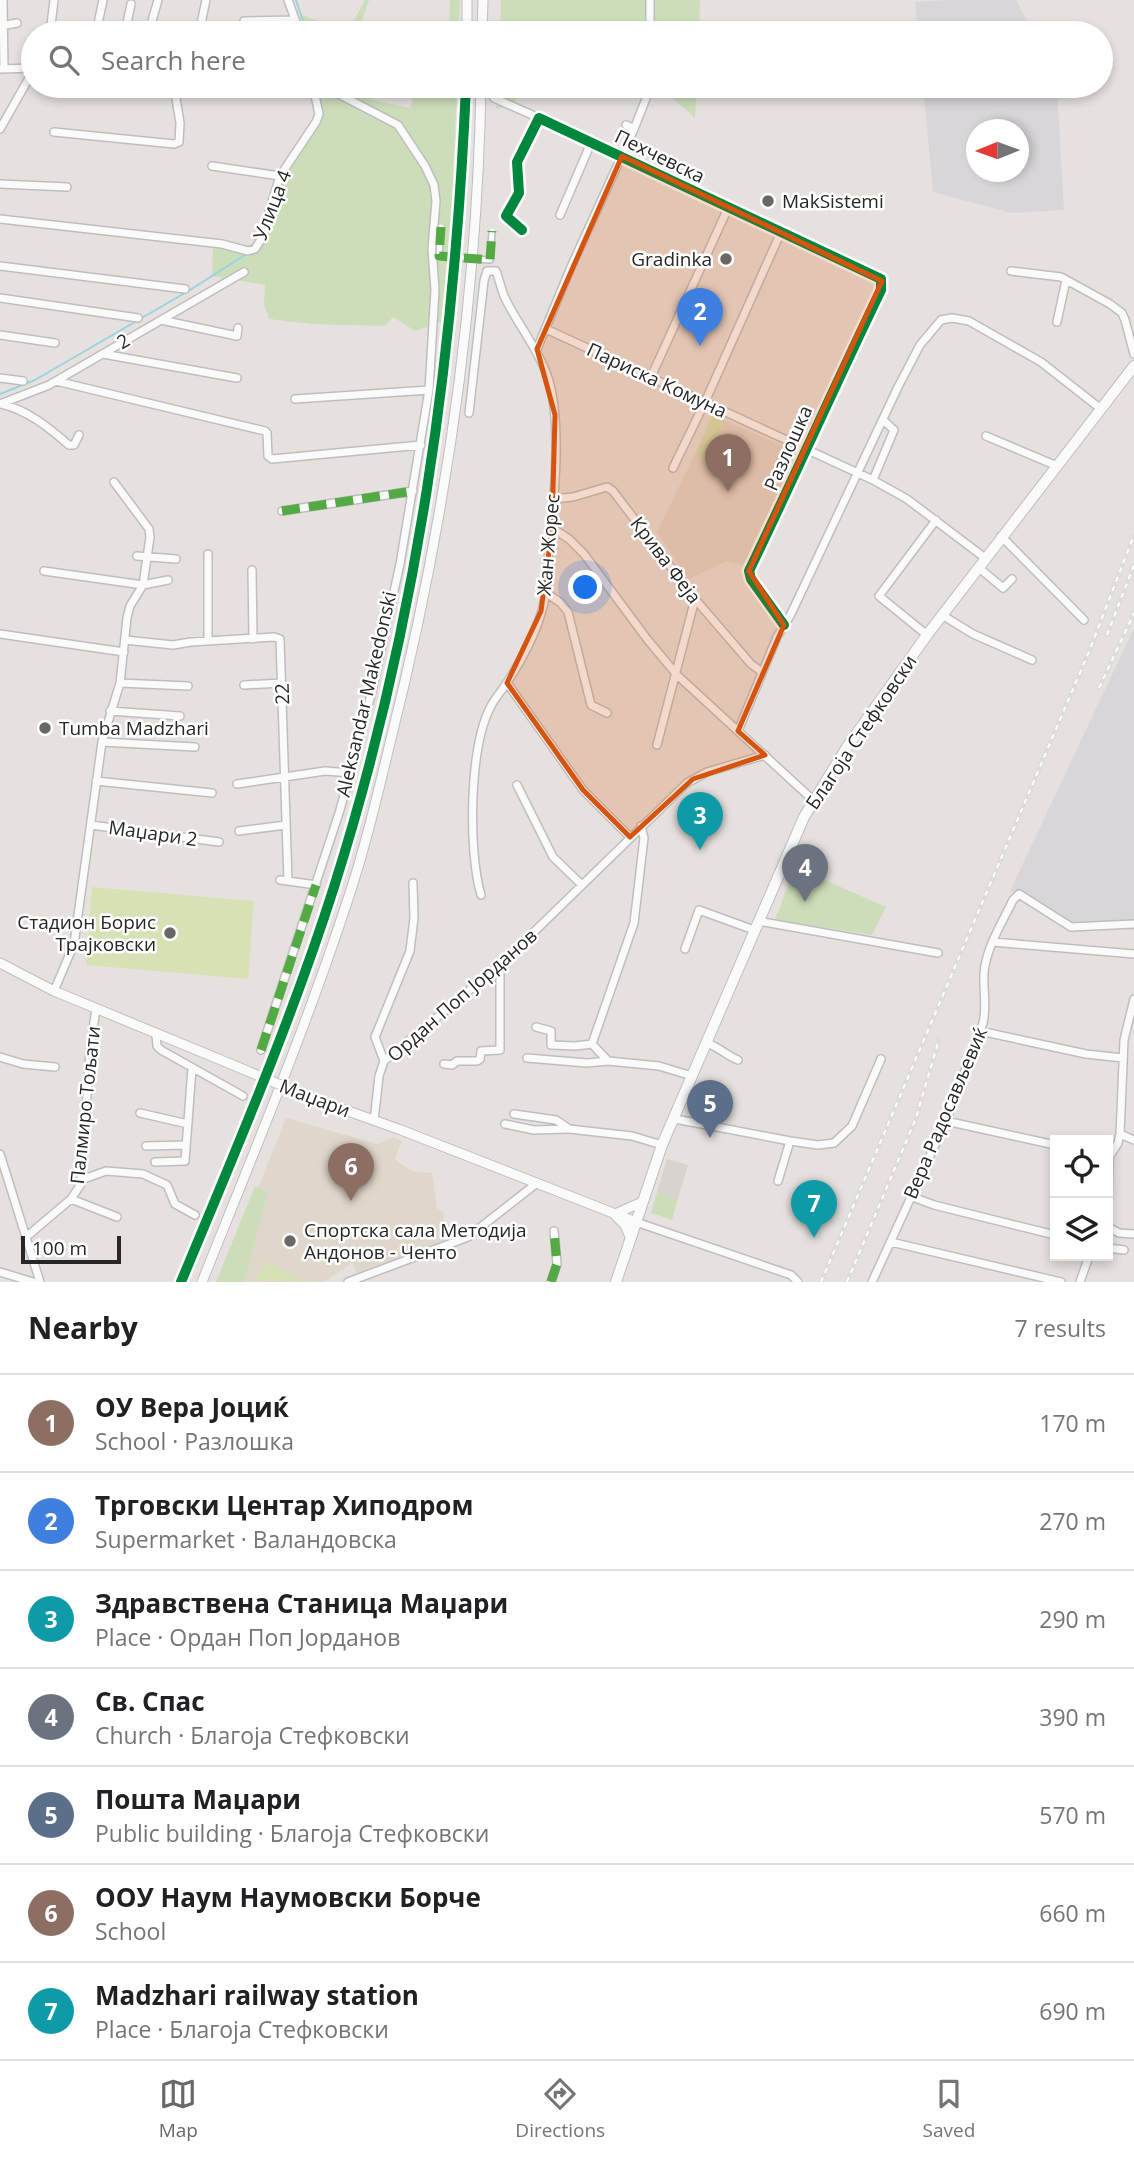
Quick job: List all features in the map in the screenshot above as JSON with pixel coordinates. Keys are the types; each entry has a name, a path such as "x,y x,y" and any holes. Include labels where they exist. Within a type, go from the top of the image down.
{"main road":[{"name":"Благоја Стефковски","path":"617,1282 662,1144 792,842 813,800 927,635 1134,366"}],"street":[{"path":"4,0 1,26 2,69 21,69"},
{"path":"51,21 54,0"},
{"path":"99,21 103,0"},
{"path":"152,21 158,0"},
{"path":"202,21 206,0"},
{"path":"269,21 294,20 288,0"},
{"path":"467,0 467,21"},
{"path":"482,21 483,0"},
{"path":"650,0 650,21"},
{"path":"127,21 131,4"},
{"path":"1,26 16,23"},
{"path":"0,129 21,91"},
{"path":"54,132 174,144 179,142 180,123 176,98"},
{"name":"Улица 4","path":"0,219 209,242 248,251 255,249 260,241 280,176 316,122 319,114 316,98"},
{"path":"261,1050 351,773 384,640 413,491 429,390 435,290 432,249 436,201 434,185 398,125 346,98"},
{"name":"Aleksandar Makedonski","path":"181,1282 272,1061 308,962 340,865 376,738 417,548 437,434 450,320 465,98"},
{"name":"Aleksandar Makedonski","path":"202,1282 277,1096 347,903 408,673 437,528 462,368 480,98"},
{"name":"Пехчевска","path":"494,98 881,279"},
{"path":"537,349 646,98"},
{"path":"0,111 10,111"},
{"path":"522,230 506,216 519,193 517,162 539,118"},
{"path":"626,125 634,129"},
{"name":"Пехчевска","path":"560,215 591,143"},
{"path":"212,166 280,176"},
{"path":"0,184 67,187"},
{"path":"651,377 728,208"},
{"path":"441,227 439,256 490,260 492,231"},
{"path":"673,468 781,232"},
{"path":"0,266 185,289"},
{"name":"Жан Жорес","path":"469,413 484,281 488,271 496,271 504,296 537,349 553,392 556,426 552,528 546,593 534,632 507,684 491,705 479,740 473,798 473,834 474,860 481,895"},
{"path":"1011,271 1054,275 1110,304 1130,319 1134,354"},
{"name":"2","path":"0,404 56,381 244,272"},
{"name":"Разлошка","path":"784,625 751,579 749,571 808,450 833,388 882,287 881,279"},
{"path":"1057,323 1066,279"},
{"path":"0,298 138,318"},
{"path":"738,731 762,672 857,472 926,337 941,320 952,318 969,321 1041,362 1101,409"},
{"path":"160,320 237,336 238,328"},
{"name":"Париска Комуна","path":"546,329 873,480 907,499 936,520 981,562 1003,588 1012,579"},
{"path":"0,335 55,343"},
{"path":"103,353 237,378"},
{"path":"0,378 23,381"},
{"path":"56,381 265,431 268,456 272,459 421,445"},
{"path":"295,399 429,390"},
{"path":"0,404 20,410 38,420 69,445 74,445 79,435"},
{"path":"873,480 894,430 883,420"},
{"path":"986,436 1057,466"},
{"path":"91,825 102,742 120,683 128,611 143,585 150,531 114,482"},
{"name":"Крива Феја","path":"553,499 610,488 695,599 751,664 762,672"},
{"path":"282,511 413,491"},
{"path":"927,635 879,596 936,520"},
{"path":"552,528 569,539 584,554 654,649 677,675 813,800"},
{"path":"1001,536 1084,620"},
{"path":"208,554 208,641"},
{"path":"137,556 176,559"},
{"path":"252,570 253,639"},
{"path":"44,571 143,585 168,580"},
{"path":"546,593 566,607 591,705 607,713"},
{"path":"657,745 695,599"},
{"path":"942,615 974,634 1032,660"},
{"path":"0,635 124,652"},
{"name":"22","path":"125,640 173,645 274,637 280,639 286,825 284,880 316,885"},
{"path":"120,683 188,687"},
{"path":"244,685 282,683"},
{"path":"507,684 583,790 630,836"},
{"path":"110,711 180,716"},
{"path":"102,742 195,747"},
{"name":"Ордан Поп Јорданов","path":"374,1121 379,1076 384,1061 500,965 679,789 693,779 765,755"},
{"path":"237,784 325,771 351,773"},
{"path":"96,781 212,793"},
{"path":"517,785 553,858 582,885"},
{"name":"Маџари 2","path":"54,991 74,944 91,825 219,842"},
{"path":"239,831 286,825"},
{"path":"592,1044 634,923 644,838 641,826"},
{"path":"384,1061 375,1037 410,951 414,918 413,883"},
{"name":"Вера Радосављевиќ","path":"872,1282 946,1121 980,1031 985,1015 984,973 987,954 1013,900 1019,894 1071,927 1134,923"},
{"path":"685,949 699,910 756,925 938,953"},
{"path":"993,942 1134,954"},
{"name":"Маџари","path":"0,963 54,991 312,1098 636,1222"},
{"path":"444,1064 452,1065 457,1060 477,1061 481,1051 500,1050 500,965"},
{"path":"1113,1150 1120,1134 1123,1058 1134,999"},
{"name":"Палмиро Тољати","path":"25,1238 79,1189 90,1049 96,1009"},
{"path":"536,1027 551,1031 551,1045 592,1044"},
{"path":"980,1031 1086,1054 1123,1058"},
{"path":"156,1034 157,1046 243,1096"},
{"path":"707,1043 724,1049 729,1056 738,1060"},
{"path":"592,1044 608,1061"},
{"path":"0,1057 23,1064 55,1067"},
{"path":"527,1058 659,1066 692,1076"},
{"path":"675,1119 790,1141 818,1145 834,1143 852,1126 881,1059"},
{"path":"155,1161 185,1161 192,1068"},
{"path":"140,1113 188,1124"},
{"path":"514,1114 556,1120 569,1129"},
{"path":"946,1121 1050,1144"},
{"path":"505,1124 534,1130 569,1129 632,1136 662,1144"},
{"path":"1120,1134 1134,1140"},
{"path":"778,1181 790,1141"},
{"path":"146,1146 186,1145"},
{"path":"0,1155 40,1282"},
{"path":"81,1180 106,1171 143,1174 167,1185 175,1204 195,1215"},
{"path":"348,1282 468,1237 537,1183"},
{"path":"910,1196 1050,1234"},
{"name":"Палмиро Тољати","path":"71,1199 117,1217"},
{"path":"631,1238 623,1222 615,1214 642,1202"},
{"path":"636,1222 791,1275 798,1282"},
{"path":"1113,1230 1134,1234"},
{"path":"551,1282 557,1264 554,1231"},
{"path":"891,1242 1061,1282"},
{"path":"1113,1249 1124,1250"},
{"path":"1087,1261 1080,1281 1091,1282"},
{"path":"0,1272 33,1282"}],"highlighted area":[{"path":"622,156 882,281 749,571 784,625 738,731 765,755 693,779 630,837 583,790 507,683 541,611 552,528 555,415 537,349"}],"shaded area":[{"path":"1016,0 1027,21 917,21 915,2"},
{"path":"924,98 1058,98 1064,210 1012,213 933,192"},
{"path":"714,415 797,453 745,566 727,561 689,579 657,532"},
{"path":"1134,628 1134,930 1061,921 1010,891"},
{"path":"286,1118 377,1144 394,1137 402,1141 395,1159 411,1171 432,1173 437,1208 443,1212 445,1240 357,1273 352,1263 324,1282 244,1282 268,1194 258,1188"},
{"path":"667,1159 688,1165 678,1198 657,1192"}],"green space":[{"path":"365,0 369,0 362,21 353,21"},
{"path":"450,0 460,0 459,21 449,21"},
{"path":"501,0 700,0 699,21 500,21"},
{"path":"302,15 319,21 304,21"},
{"path":"323,98 371,98 411,108 412,98 456,98 451,229 442,321 415,331 393,317 385,326 312,324 269,319 264,304 265,285 212,276 213,241 256,246 277,175 290,152 319,117"},
{"path":"496,98 517,98 513,107 496,108"},
{"path":"672,98 696,98 695,118"},
{"path":"712,416 724,422 707,460 695,454"},
{"path":"795,867 886,907 872,935 775,920"},
{"name":"Стадион Борис Трајковски","path":"92,887 254,901 248,979 86,965"},
{"path":"255,1186 268,1193 244,1282 216,1282"},
{"path":"657,1192 678,1198 672,1220 651,1213"},
{"path":"265,1261 300,1280 299,1282 255,1280"}],"waterway":[{"path":"296,0 303,21"},
{"path":"320,98 321,107"},
{"path":"281,168 298,144"},
{"path":"0,394 35,380 248,253"}],"railway":[{"path":"821,1282 1090,649 1134,535"},
{"path":"1107,635 1134,565"},
{"path":"1099,688 1134,613"},
{"path":"847,1282 916,1118 939,1039"}],"marked path":[{"path":"441,227 439,256 490,260 492,231"},
{"path":"282,511 413,491"},
{"path":"261,1050 316,885"},
{"path":"551,1282 557,1264 554,1231"}],"cycle path":[{"path":"181,1282 300,987 334,887 388,690 427,491 441,391 452,290 465,98"},
{"path":"522,230 506,216 519,193 517,162 539,118 881,279 881,290 749,571 751,579 784,625"}],"place":[{"name":"MakSistemi","path":"768,201"},
{"name":"Gradinka","path":"726,259"},
{"name":"Трговски Центар Хиподром","path":"700,346"},
{"name":"ОУ Вера Јоциќ","path":"728,492"},
{"name":"Tumba Madzhari","path":"45,728"},
{"name":"Здравствена Станица Маџари","path":"700,850"},
{"name":"Св. Спас","path":"805,902"},
{"name":"Стадион Борис Трајковски","path":"170,933"},
{"name":"Пошта Маџари","path":"710,1138"},
{"name":"ООУ Наум Наумовски Борче","path":"351,1201"},
{"name":"Madzhari railway station","path":"814,1238"},
{"name":"Спортска сала Методија Андонов - Ченто","path":"290,1241"}]}
